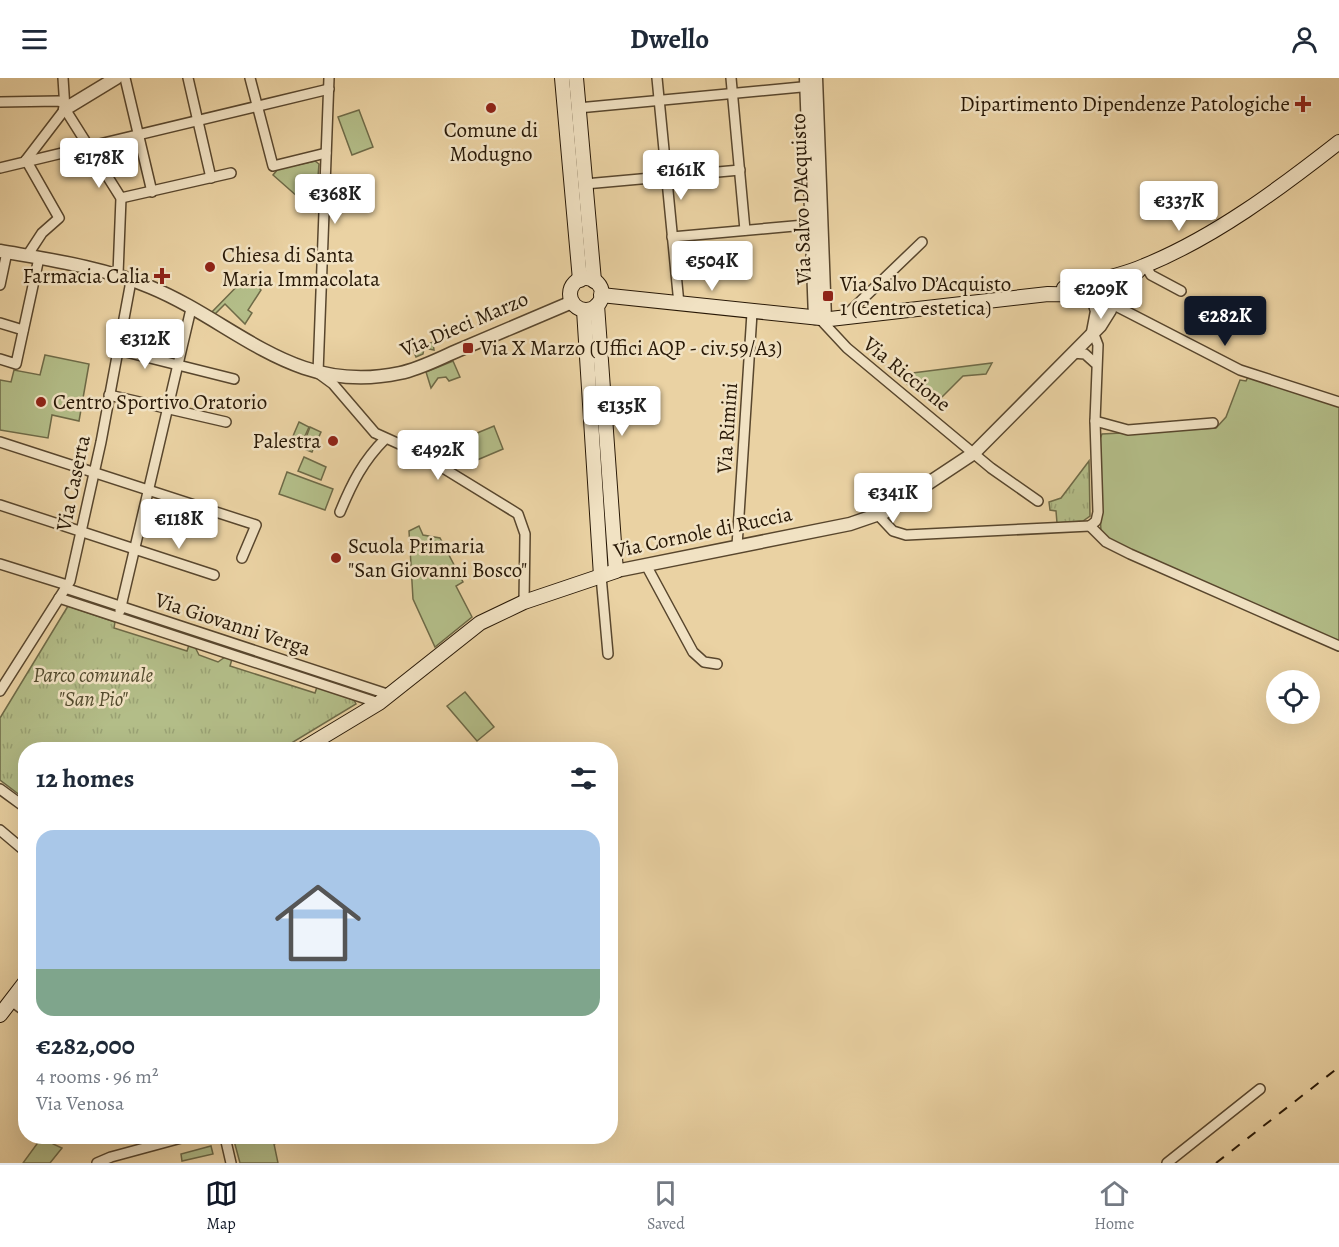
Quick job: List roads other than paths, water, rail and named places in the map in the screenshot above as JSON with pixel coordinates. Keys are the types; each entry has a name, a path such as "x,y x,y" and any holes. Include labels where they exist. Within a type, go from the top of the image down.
{"main road":[{"path":"562,78 587,280"},
{"path":"576,78 585,184 587,280"},
{"path":"578,306 599,300 679,304 820,319 1048,294 1144,266 1228,221 1339,142"},
{"path":"1048,294 1093,298 1102,304 1113,298 1144,266"},
{"path":"587,280 600,288 616,571"},
{"path":"587,280 571,288 578,306 602,576"},
{"path":"1093,298 1091,287 1100,280 1112,282 1113,298"},
{"name":"Via Cornole di Ruccia","path":"314,742 385,699 480,623 524,602 616,571"},
{"path":"0,1015 18,990"}],"street":[{"path":"63,78 64,106"},
{"path":"26,160 64,106 116,78"},
{"path":"125,78 152,192"},
{"path":"188,78 211,178"},
{"path":"250,78 273,166 326,153"},
{"path":"329,78 318,373 333,384 375,433 417,453 518,514 525,534 524,602"},
{"path":"657,78 679,304"},
{"path":"731,78 745,230"},
{"path":"578,108 732,93 811,82"},
{"name":"Via Salvo D'Acquisto","path":"811,82 820,319"},
{"path":"0,168 329,89"},
{"path":"0,102 59,101 64,106 121,198 118,274"},
{"path":"0,359 16,364 33,257 42,233 59,218 26,160"},
{"path":"585,184 740,170"},
{"path":"121,198 231,173"},
{"path":"672,237 816,224"},
{"path":"843,318 922,242"},
{"path":"0,285 4,252"},
{"name":"Via Dieci Marzo","path":"4,252 118,274 164,293 241,339 318,373 336,377 399,374 578,306"},
{"path":"1144,266 1151,275 1181,291"},
{"name":"Via Caserta","path":"0,691 66,587 94,472 131,281"},
{"path":"878,515 893,531 906,535 1090,526 1096,521 1098,512 1095,363 1098,345 1090,335 1097,311 1093,298"},
{"path":"1113,298 1240,370 1339,402"},
{"name":"Via Cornole di Ruccia","path":"616,571 851,524 878,515 974,453 1107,318 1113,298"},
{"path":"118,617 191,309"},
{"name":"Via Rimini","path":"737,546 752,313"},
{"name":"Via Riccione","path":"820,319 847,348 974,453 1038,501"},
{"path":"0,322 23,330"},
{"path":"118,350 234,379"},
{"path":"1072,353 1085,354 1095,363"},
{"path":"110,395 226,422"},
{"path":"1095,421 1128,429 1213,423"},
{"path":"340,512 354,477 370,453 385,439"},
{"path":"0,442 256,525 242,558"},
{"path":"0,504 214,575"},
{"path":"1090,526 1106,542 1130,554 1339,646"},
{"name":"Via Giovanni Verga","path":"0,564 385,699"},
{"path":"646,565 693,652 704,662 717,664"},
{"path":"602,576 608,654"},
{"name":"Via Giovanni Verga","path":"59,598 385,699"},
{"path":"0,789 18,802"},
{"path":"0,830 18,845"},
{"path":"10,1000 18,1006"},
{"path":"1167,1163 1260,1089"},
{"path":"97,1163 159,1144"},
{"path":"227,1144 231,1163"}],"railway":[{"path":"1216,1163 1339,1067"}],"place":[{"name":"Dipartimento Dipendenze Patologiche","path":"1303,104"},
{"name":"Comune di Modugno","path":"491,108"},
{"name":"Chiesa di Santa Maria Immacolata","path":"210,267"},
{"name":"Farmacia Calia","path":"162,276"},
{"name":"Via Salvo D’Acquisto 1 (Centro estetica)","path":"828,296"},
{"name":"Via X Marzo (Uffici AQP - civ.59/A3)","path":"468,348"},
{"name":"Centro Sportivo Oratorio","path":"41,402"},
{"name":"Palestra","path":"333,441"},
{"name":"Scuola Primaria \"San Giovanni Bosco\"","path":"336,558"}],"park label":[{"name":"Parco comunale \"San Pio\"","path":"93,687"}]}
